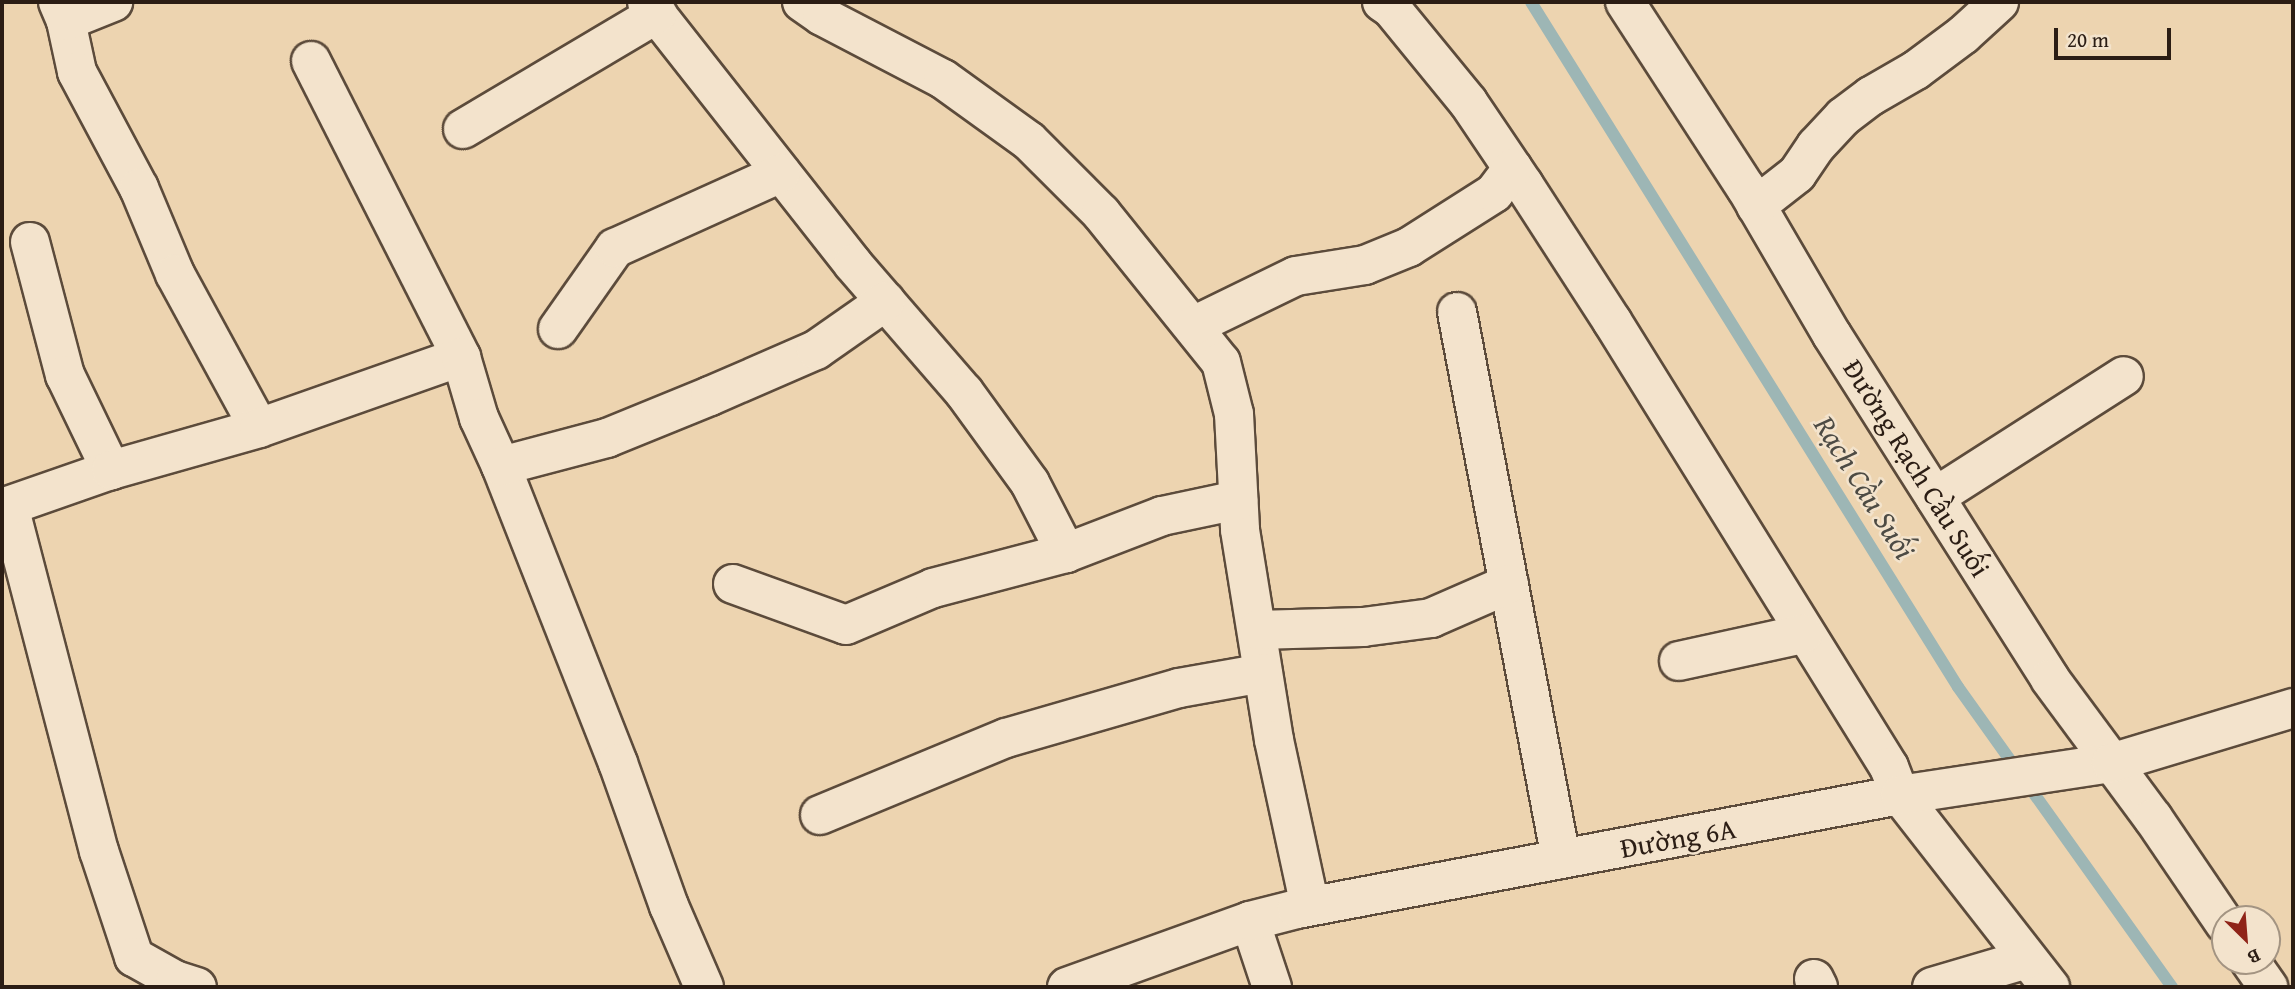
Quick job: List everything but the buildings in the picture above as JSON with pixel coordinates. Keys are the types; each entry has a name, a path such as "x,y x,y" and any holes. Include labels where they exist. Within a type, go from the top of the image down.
{"street":[{"path":"113,2 62,11 77,72 139,188 175,274 259,428"},
{"path":"802,2 822,16 943,79 1028,141 1101,213 1221,362 1234,414 1238,500 1263,673 1274,740 1310,906"},
{"path":"1382,2 1391,8 1468,102 1513,168 1612,321 1803,634 1889,767 2038,973 1932,987"},
{"name":"Đường Rạch Cầu Suối","path":"1625,2 1756,206 1832,335 2101,764 2211,906"},
{"path":"1756,206 1797,174 1816,146 1843,117 1871,96 1916,71 1963,35 1999,2"},
{"path":"463,129 652,8 781,173 964,392 1022,473 1066,553"},
{"path":"311,61 461,358 479,418 501,466 618,764 668,906 704,987"},
{"path":"1193,326 1296,276 1364,265 1409,247 1494,193 1513,168"},
{"path":"558,329 615,248 781,173"},
{"path":"30,242 65,375 111,470"},
{"path":"501,466 607,438 710,396 816,350 886,301"},
{"path":"1457,312 1560,859"},
{"path":"197,987 175,980 134,957 99,851 5,507 111,470 259,428 461,358"},
{"path":"1935,496 2124,376"},
{"path":"733,583 846,625 933,588 1066,553 1162,516 1238,500"},
{"path":"1257,630 1363,627 1431,618 1509,584"},
{"path":"1679,661 1803,634"},
{"path":"820,815 1006,738 1180,688 1263,673"},
{"name":"Đường 6A","path":"1067,987 1250,921 1310,906 1910,794 2101,764 2293,708"},
{"path":"1250,921 1272,987"}],"waterway":[{"name":"Rạch Cầu Suối","path":"1531,2 1958,687 2172,987"}]}
